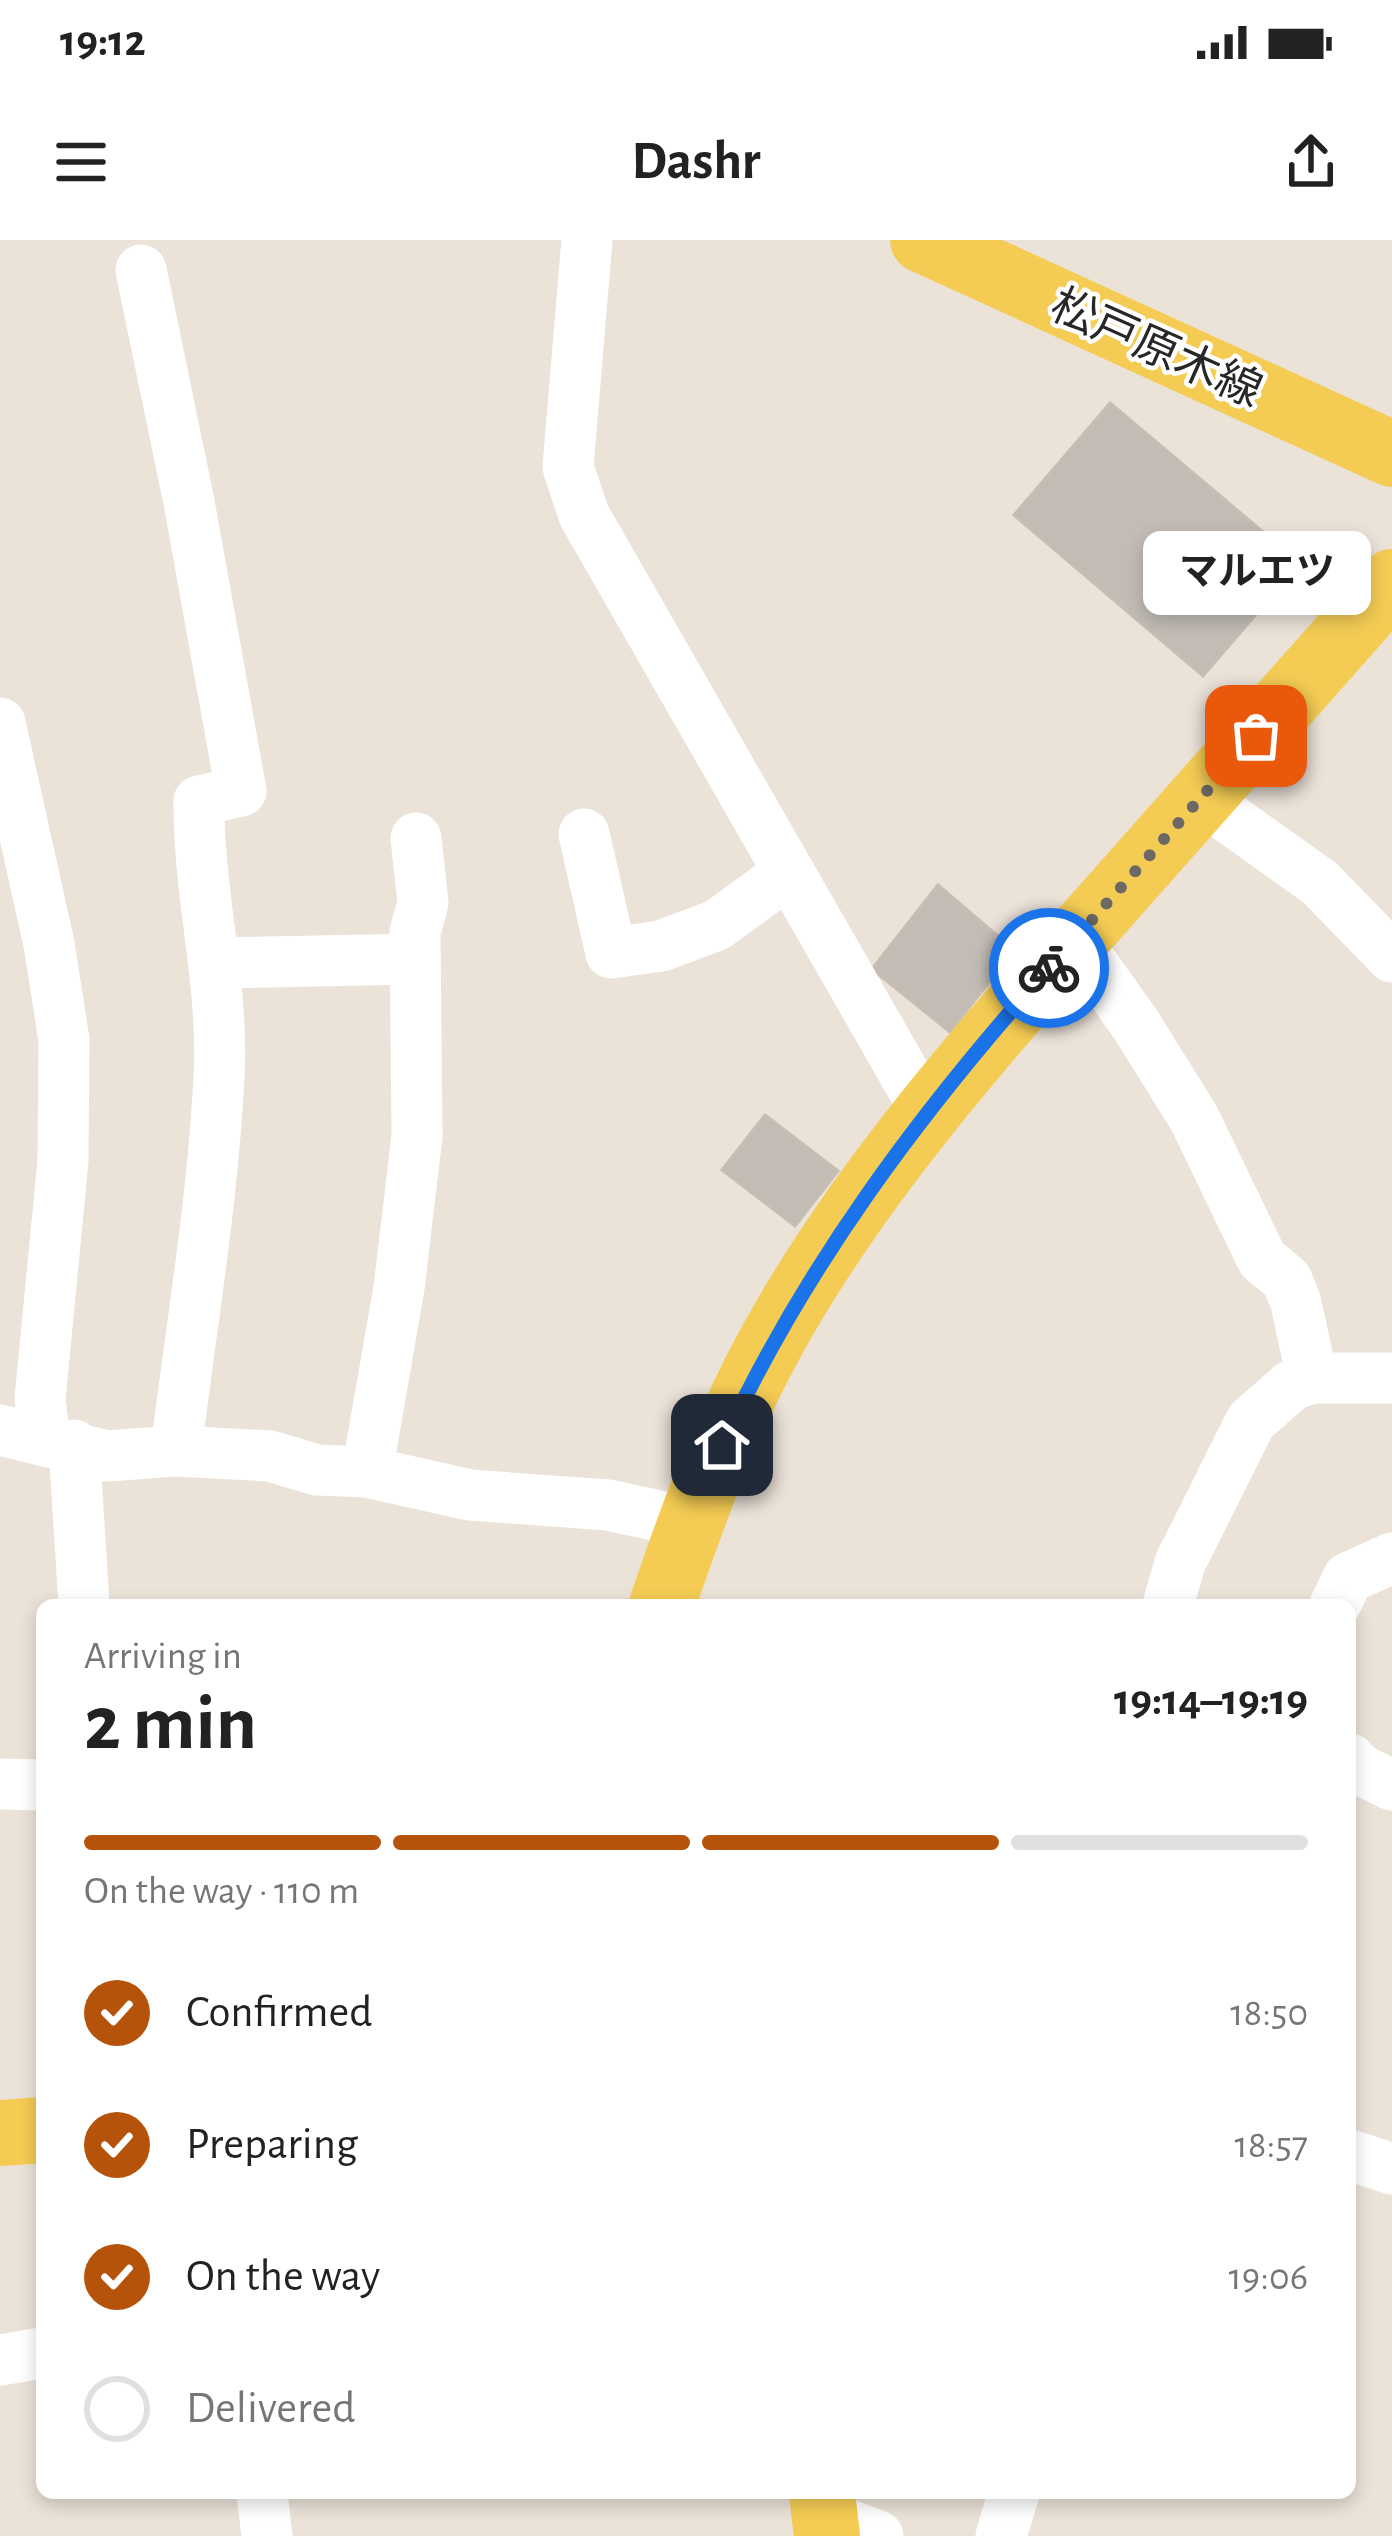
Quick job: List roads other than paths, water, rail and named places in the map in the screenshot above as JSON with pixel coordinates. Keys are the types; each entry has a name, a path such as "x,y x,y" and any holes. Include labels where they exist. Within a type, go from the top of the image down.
{"main road":[{"name":"松戸原木線","path":"923,240 1392,454"},
{"path":"666,1599 722,1445 771,1342 832,1246 927,1113 1392,582"},
{"path":"0,2133 36,2130"}],"street":[{"path":"587,240 568,467 584,515 927,1113"},
{"path":"141,270 241,791 199,801 215,963 219,1074 176,1451"},
{"path":"0,723 8,805 49,944 64,1040 63,1161 40,1439 81,1599"},
{"path":"1201,798 1321,883 1389,946"},
{"path":"584,834 611,953 661,946 717,926 788,874"},
{"path":"367,1472 399,1288 417,1136 415,932 423,903 416,838"},
{"path":"1076,939 1194,1118 1262,1259 1286,1280 1312,1378"},
{"path":"215,963 415,959"},
{"path":"1170,1599 1180,1563 1251,1420 1292,1385 1312,1378 1392,1378"},
{"path":"40,1439 107,1456 176,1451 270,1456 317,1470 367,1472 470,1495 608,1505 692,1523"},
{"path":"1338,1599 1348,1578 1392,1558"},
{"path":"1356,1766 1392,1785"},
{"path":"0,1784 36,1785"},
{"path":"1356,2157 1392,2169"},
{"path":"0,2360 36,2354"},
{"path":"263,2499 267,2536"},
{"path":"1001,2536 1012,2499"}],"place":[{"name":"マルエツ","path":"1256,736"}]}
